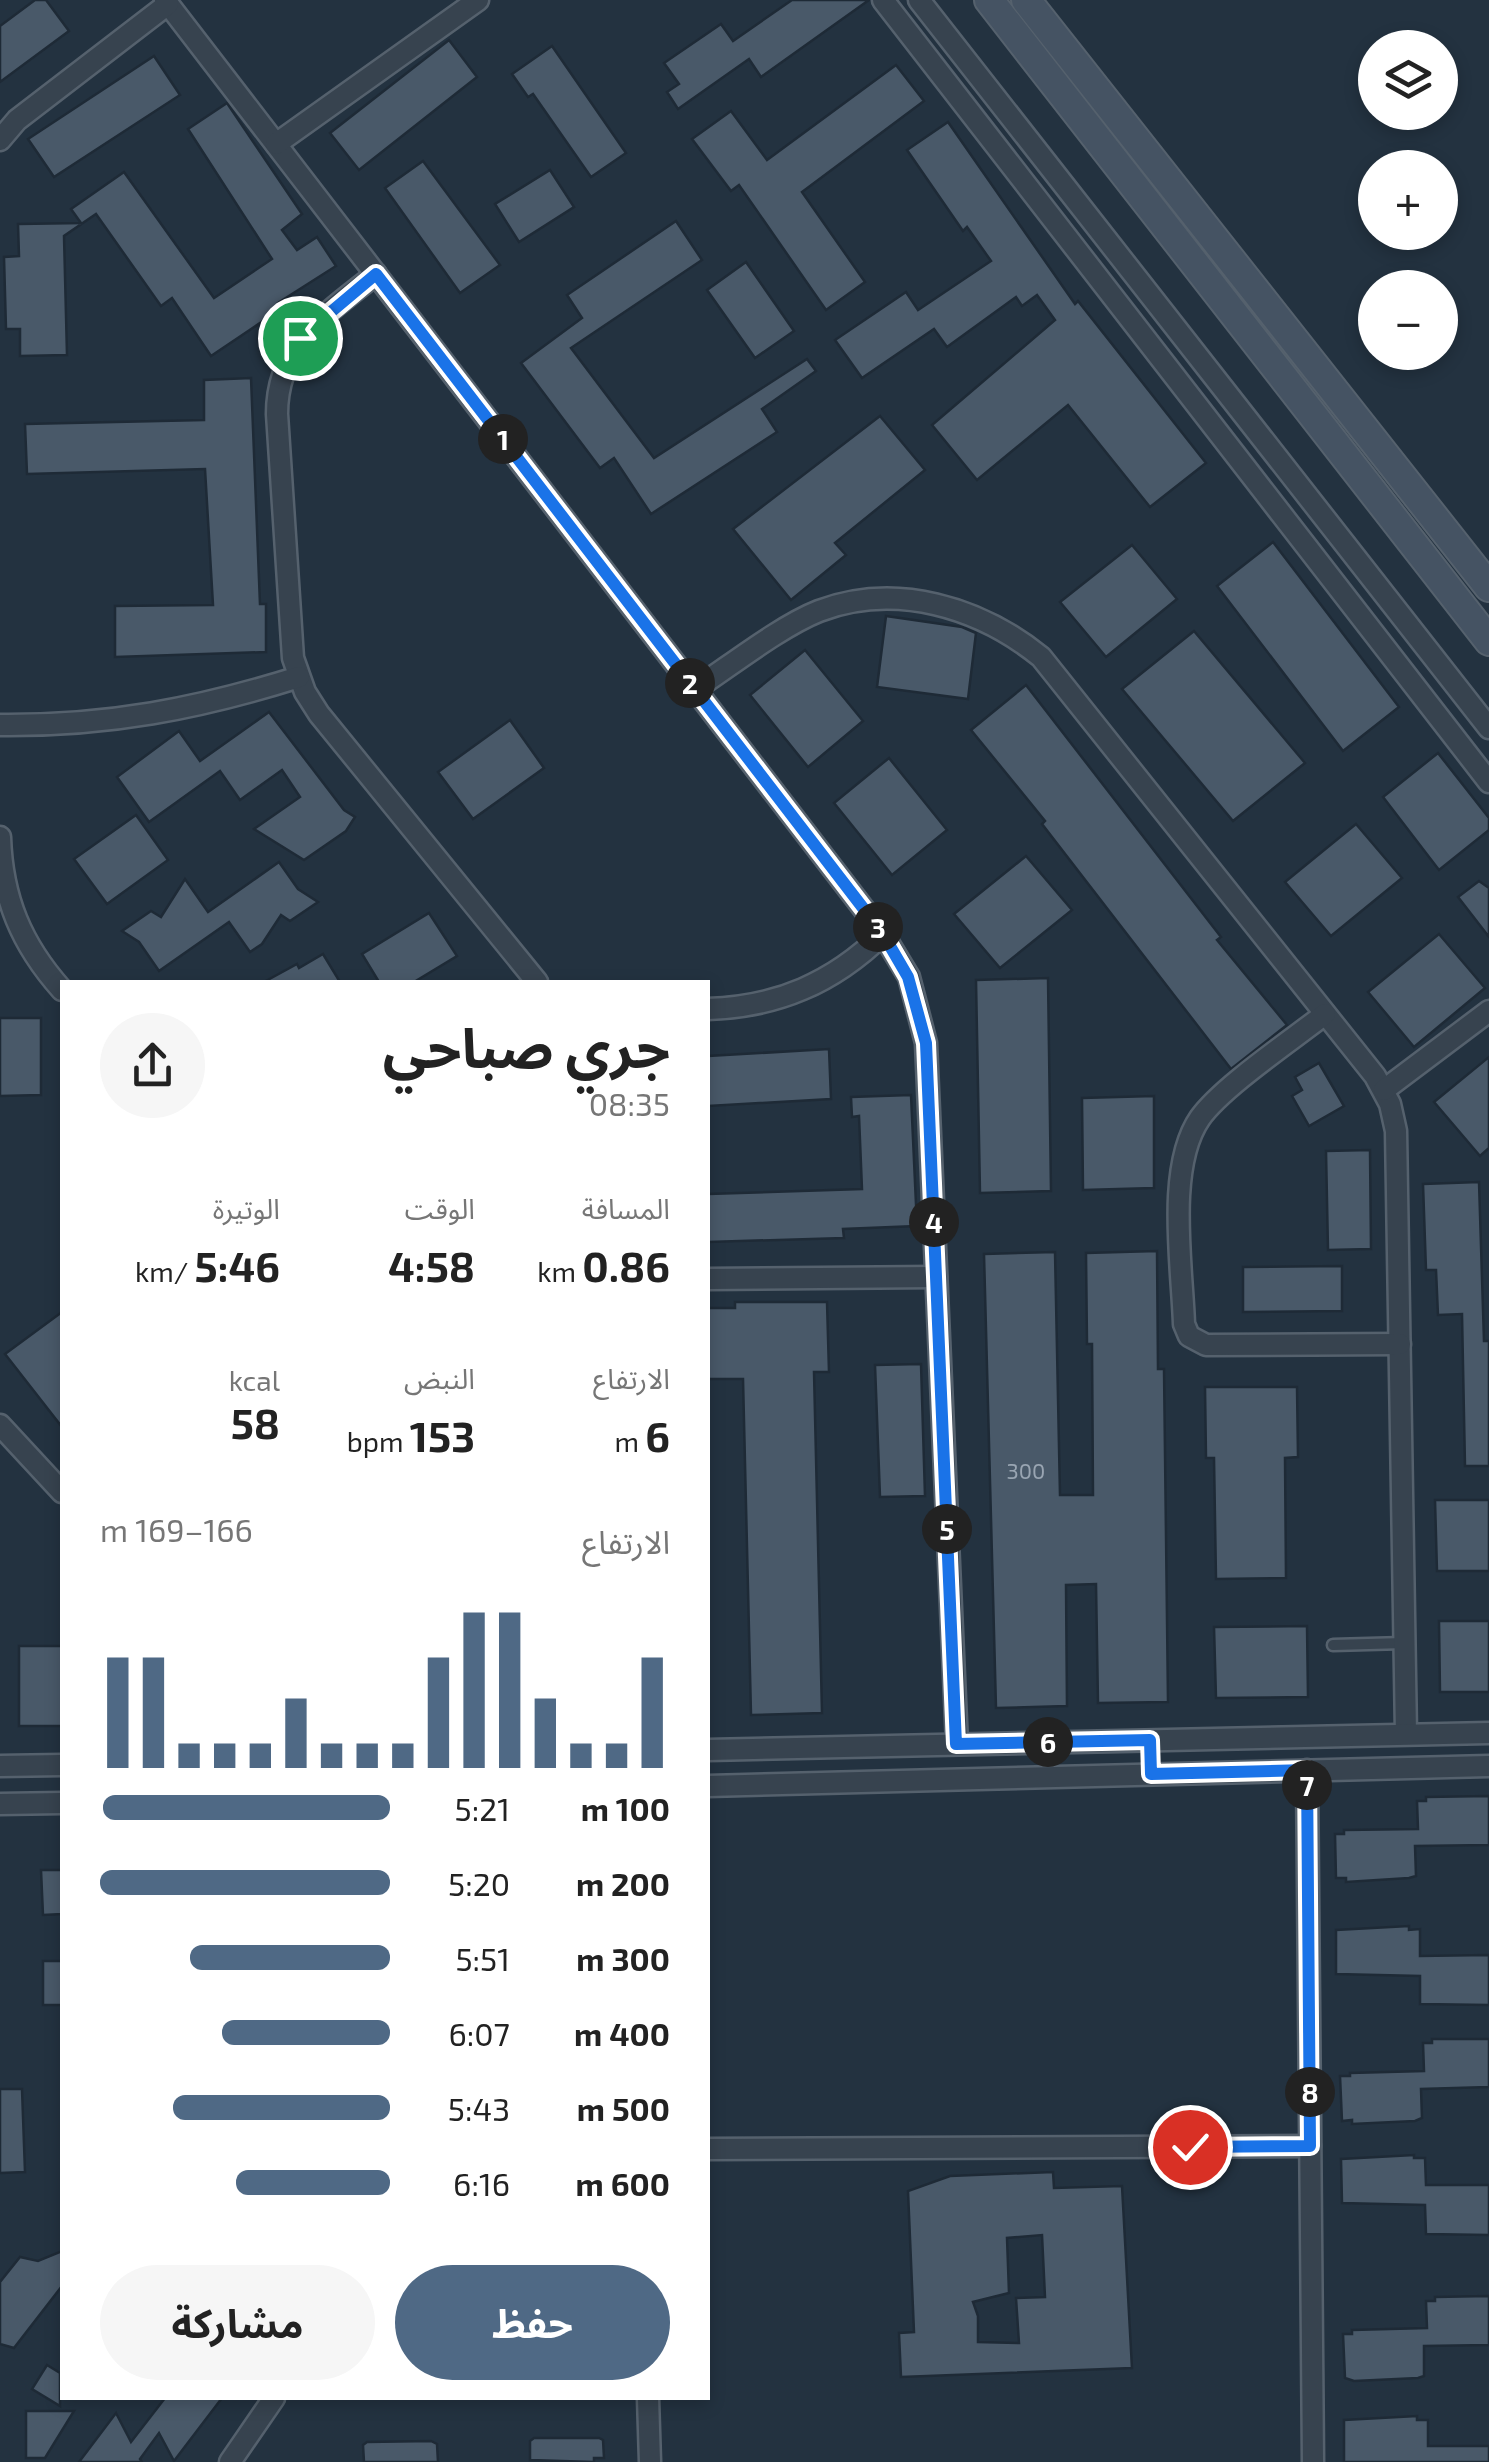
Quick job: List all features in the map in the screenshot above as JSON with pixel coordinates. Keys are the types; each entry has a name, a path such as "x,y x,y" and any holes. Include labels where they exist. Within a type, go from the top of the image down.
{"main road":[{"path":"989,0 1489,641"},
{"path":"1026,0 1489,588"}],"street":[{"path":"276,144 478,0"},
{"path":"883,0 1489,782"},
{"path":"920,0 1489,728"},
{"path":"0,140 17,120 166,2 883,934 908,977 924,1032 956,1744"},
{"path":"952,90 977,73"},
{"path":"376,274 310,326 292,350 280,380 277,414 289,619 299,677 320,714 535,980"},
{"path":"695,689 816,612 841,605 894,599 920,601 988,621 1042,657 1384,1090 1396,1131 1406,1734"},
{"path":"0,725 75,726 164,714 299,677"},
{"path":"0,836 4,899 24,940 60,987"},
{"path":"710,1009 758,1005 802,992 845,967 883,934"},
{"path":"1384,1090 1489,1011"},
{"path":"1325,1014 1208,1107 1190,1136 1180,1178 1184,1324 1189,1336 1206,1345 1400,1344"},
{"path":"710,1278 936,1277"},
{"path":"0,1425 60,1490"},
{"path":"710,1750 1489,1733"},
{"path":"1150,1740 1151,1774"},
{"path":"0,1766 60,1765"},
{"path":"710,1786 1489,1766"},
{"path":"1307,1770 1313,2462"},
{"path":"0,1804 60,1803"},
{"path":"710,2149 1310,2146"},
{"path":"230,2462 273,2400"},
{"path":"648,2400 650,2462"}],"lane":[{"path":"1333,1645 1404,1643"}],"building":[{"path":"35,0 46,0 69,31 0,82 0,26"},
{"path":"792,0 869,0 761,77 749,59 678,109 667,92 679,84 664,63 721,24 733,41"},
{"path":"449,40 477,77 359,170 330,133"},
{"path":"552,46 626,153 591,177 533,94 528,97 512,74"},
{"path":"154,56 180,95 54,177 28,139"},
{"path":"896,65 924,101 802,192 865,282 826,310 739,185 731,191 692,139 731,111 767,160"},
{"path":"227,103 302,214 282,230 297,250 317,237 336,266 278,303 281,309 211,356 172,298 161,306 96,214 64,236 67,355 20,356 20,329 6,329 4,257 19,256 18,224 81,223 71,209 124,172 214,298 272,259 188,129"},
{"path":"948,122 1075,304 1078,301 1206,463 1150,507 1068,405 977,480 932,425 1055,320 1037,295 1022,306 1016,297 947,347 934,329 862,378 835,340 906,292 918,310 991,261 967,227 963,231 907,150"},
{"path":"423,161 500,265 460,293 385,188"},
{"path":"550,170 574,207 519,242 495,204"},
{"path":"676,221 702,260 571,348 654,458 807,359 816,371 762,409 777,432 651,514 614,458 600,468 521,363 582,318 567,295"},
{"path":"746,262 794,331 755,358 707,290"},
{"path":"251,378 260,604 266,604 266,652 115,657 115,606 213,605 205,469 27,474 25,424 204,420 204,380"},
{"path":"880,416 925,470 835,543 846,555 791,600 733,529"},
{"path":"1273,542 1399,707 1343,751 1217,586"},
{"path":"1132,545 1177,599 1106,657 1060,602"},
{"path":"886,616 962,627 976,633 968,699 877,687"},
{"path":"1194,631 1305,763 1233,821 1122,689"},
{"path":"805,650 863,721 808,767 750,695"},
{"path":"1026,685 1221,937 1217,940 1287,1025 1231,1069 1042,824 1045,821 971,730"},
{"path":"269,712 344,810 355,817 346,831 304,860 254,829 300,797 282,770 240,800 220,771 149,822 117,777 179,731 200,761"},
{"path":"510,720 544,768 473,819 438,772"},
{"path":"1438,753 1489,818 1489,830 1439,870 1383,797"},
{"path":"889,758 947,830 892,875 834,803"},
{"path":"136,815 168,860 107,904 74,859"},
{"path":"1356,824 1402,878 1331,936 1285,882"},
{"path":"1026,856 1072,910 1000,968 954,914"},
{"path":"279,862 298,889 318,902 290,921 281,915 262,944 250,952 229,922 159,971 139,942 122,931 151,911 161,917 185,879 208,912"},
{"path":"1479,881 1489,888 1489,937 1458,897"},
{"path":"429,913 457,956 417,980 378,980 362,954"},
{"path":"1439,934 1485,988 1414,1047 1368,992"},
{"path":"323,954 339,980 268,980 297,964 299,968"},
{"path":"1048,978 1051,1191 980,1193 976,980"},
{"path":"0,1018 41,1018 41,1095 0,1096"},
{"path":"829,1049 831,1099 710,1106 710,1056"},
{"path":"1489,1057 1489,1148 1480,1156 1434,1102"},
{"path":"1319,1063 1344,1106 1309,1126 1292,1096 1302,1090 1295,1077"},
{"path":"911,1095 917,1226 843,1229 844,1238 710,1242 710,1194 862,1189 859,1116 852,1117 851,1097"},
{"path":"1154,1096 1154,1188 1083,1190 1082,1098"},
{"path":"1370,1150 1371,1249 1328,1250 1326,1151"},
{"path":"1479,1182 1484,1341 1489,1341 1489,1466 1465,1466 1462,1314 1438,1315 1436,1270 1426,1270 1423,1184"},
{"path":"1157,1251 1158,1369 1164,1369 1168,1702 1098,1703 1096,1584 1066,1585 1067,1706 996,1708 984,1254 1055,1252 1060,1495 1093,1495 1092,1344 1087,1344 1086,1253"},
{"path":"1342,1266 1342,1311 1243,1312 1243,1267"},
{"path":"735,1302 827,1302 829,1372 814,1372 822,1713 751,1715 743,1379 710,1379 710,1308 735,1308"},
{"path":"60,1313 60,1424 5,1354"},
{"path":"921,1364 925,1496 880,1497 875,1365"},
{"path":"1205,1387 1297,1387 1298,1457 1285,1458 1286,1578 1216,1579 1214,1458 1206,1458"},
{"path":"1435,1500 1489,1500 1489,1571 1437,1571"},
{"path":"1439,1621 1489,1621 1489,1692 1440,1692"},
{"path":"1307,1626 1308,1697 1216,1698 1214,1627"},
{"path":"19,1646 60,1646 60,1726 19,1726"},
{"path":"1489,1796 1489,1845 1415,1846 1416,1876 1409,1878 1346,1882 1346,1878 1336,1878 1335,1834 1344,1834 1344,1830 1418,1829 1417,1801 1426,1801 1426,1797"},
{"path":"41,1870 60,1870 60,1914 43,1915"},
{"path":"1409,1926 1409,1930 1420,1929 1420,1956 1489,1955 1489,2005 1420,2004 1420,1976 1336,1974 1336,1930"},
{"path":"43,1961 60,1961 60,2005 43,2005"},
{"path":"1432,2039 1489,2039 1489,2087 1421,2089 1422,2118 1415,2121 1342,2121 1340,2076 1424,2071 1423,2043 1432,2043"},
{"path":"0,2089 22,2089 25,2172 0,2173"},
{"path":"1414,2155 1425,2158 1426,2185 1489,2185 1489,2235 1426,2234 1425,2205 1342,2203 1341,2159"},
{"path":"1053,2172 1054,2188 1122,2186 1132,2368 901,2377 899,2333 914,2332 908,2191 950,2176","holes":["1042,2235 1045,2297 1016,2298 1019,2343 978,2342 978,2316 973,2302 1009,2293 1007,2238"]},
{"path":"60,2252 60,2289 14,2348 0,2344 0,2282 20,2257 38,2261"},
{"path":"1489,2296 1489,2345 1424,2346 1424,2376 1418,2378 1345,2378 1343,2334 1352,2334 1352,2330 1427,2328 1426,2301 1435,2301 1435,2297"},
{"path":"47,2365 60,2373 60,2406 32,2389"},
{"path":"163,2400 220,2400 174,2461 159,2433 140,2459 142,2462 79,2462 116,2413 131,2442"},
{"path":"26,2411 74,2411 45,2458 26,2458"},
{"path":"1417,2416 1417,2420 1428,2420 1428,2446 1489,2446 1489,2462 1344,2462 1344,2420"},
{"path":"599,2438 603,2440 604,2458 594,2458 594,2462 530,2460 530,2441"},
{"path":"367,2442 437,2444 438,2462 364,2462 363,2445"}],"route":[{"path":"300,338 376,274 898,955 917,998 926,1043 956,1744 1150,1740 1151,1774 1307,1770 1310,2146 1190,2147"}]}
